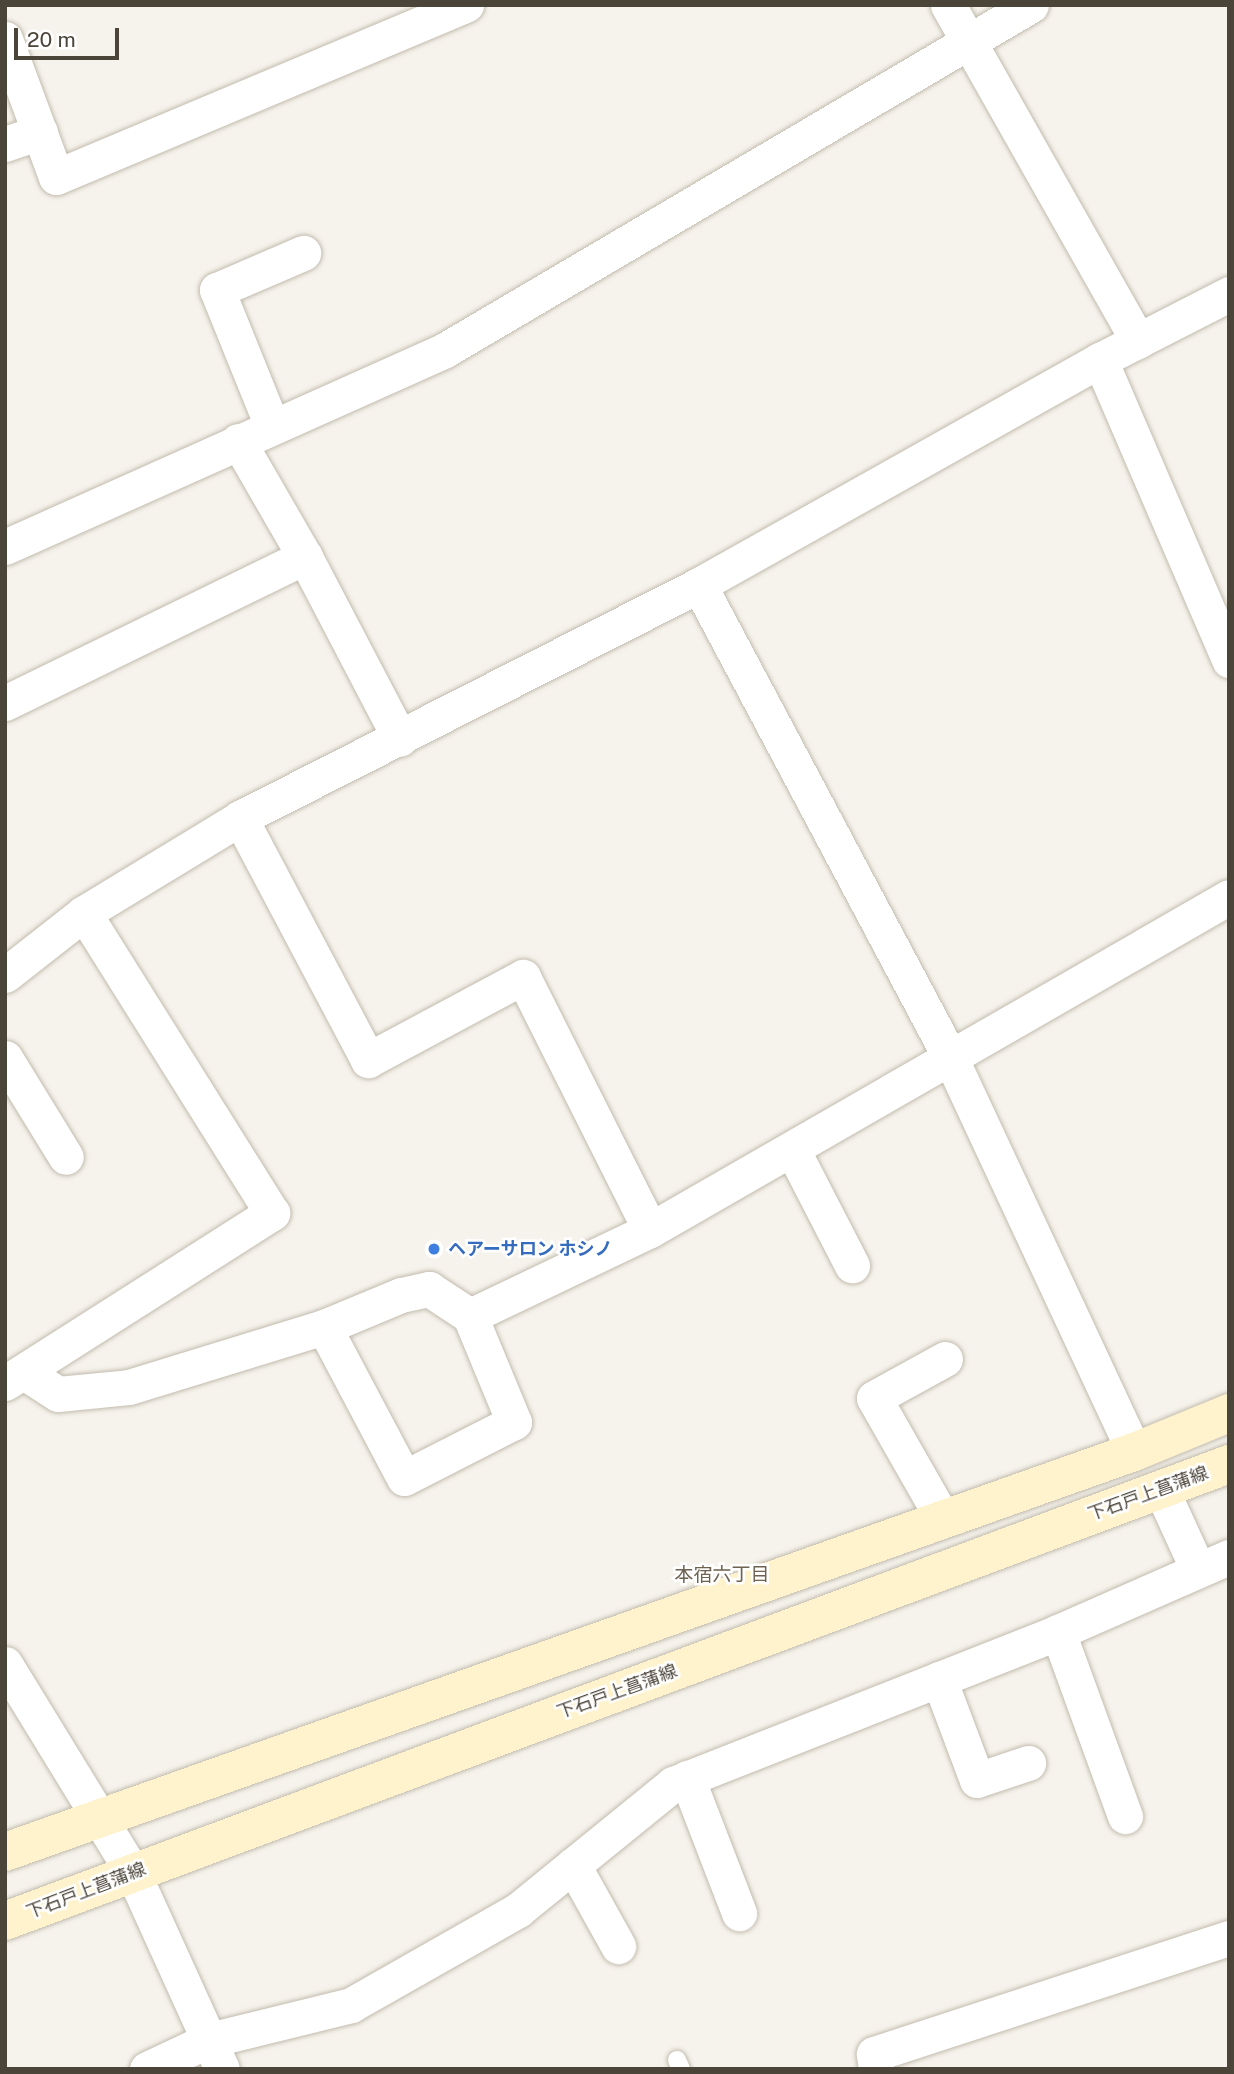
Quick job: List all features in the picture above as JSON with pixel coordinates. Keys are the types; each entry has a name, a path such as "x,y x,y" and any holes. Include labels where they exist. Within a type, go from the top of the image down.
{"main road":[{"path":"5,1852 1134,1452 1229,1413"},
{"name":"下石戸上菖蒲線","path":"5,1922 1229,1464"}],"street":[{"path":"5,39 56,177 466,5"},
{"path":"948,5 1138,341"},
{"path":"5,547 445,350 1031,5"},
{"path":"5,144 40,132"},
{"path":"272,426 217,290 303,253"},
{"path":"5,975 84,913 240,818 699,585 1100,360 1229,294"},
{"path":"1100,360 1229,660"},
{"path":"238,442 305,557 400,739"},
{"path":"5,703 305,557"},
{"path":"699,585 951,1059 1134,1452"},
{"path":"240,818 368,1060 523,977 650,1230"},
{"path":"470,1316 650,1230 1229,897"},
{"path":"14,1377 272,1213 84,913"},
{"path":"5,1058 66,1157"},
{"path":"792,1149 852,1265"},
{"path":"14,1377 58,1394 119,1389 193,1370 324,1327 401,1295 429,1289 470,1316 514,1422 404,1478 324,1327"},
{"path":"943,1519 874,1398 945,1359"},
{"path":"147,2069 216,2054 351,2006 518,1910 673,1784 1058,1632 1214,1564 1161,1489"},
{"path":"1058,1632 1125,1816"},
{"path":"5,1664 133,1873 216,2054"},
{"path":"939,1679 977,1780 1028,1763"},
{"path":"687,1778 739,1913"},
{"path":"573,1865 618,1946"},
{"path":"876,2069 874,2054 1229,1938"}],"place":[{"name":"ヘアーサロン ホシノ","path":"434,1249"}],"district":[{"name":"本宿六丁目","path":"722,1575"}]}
